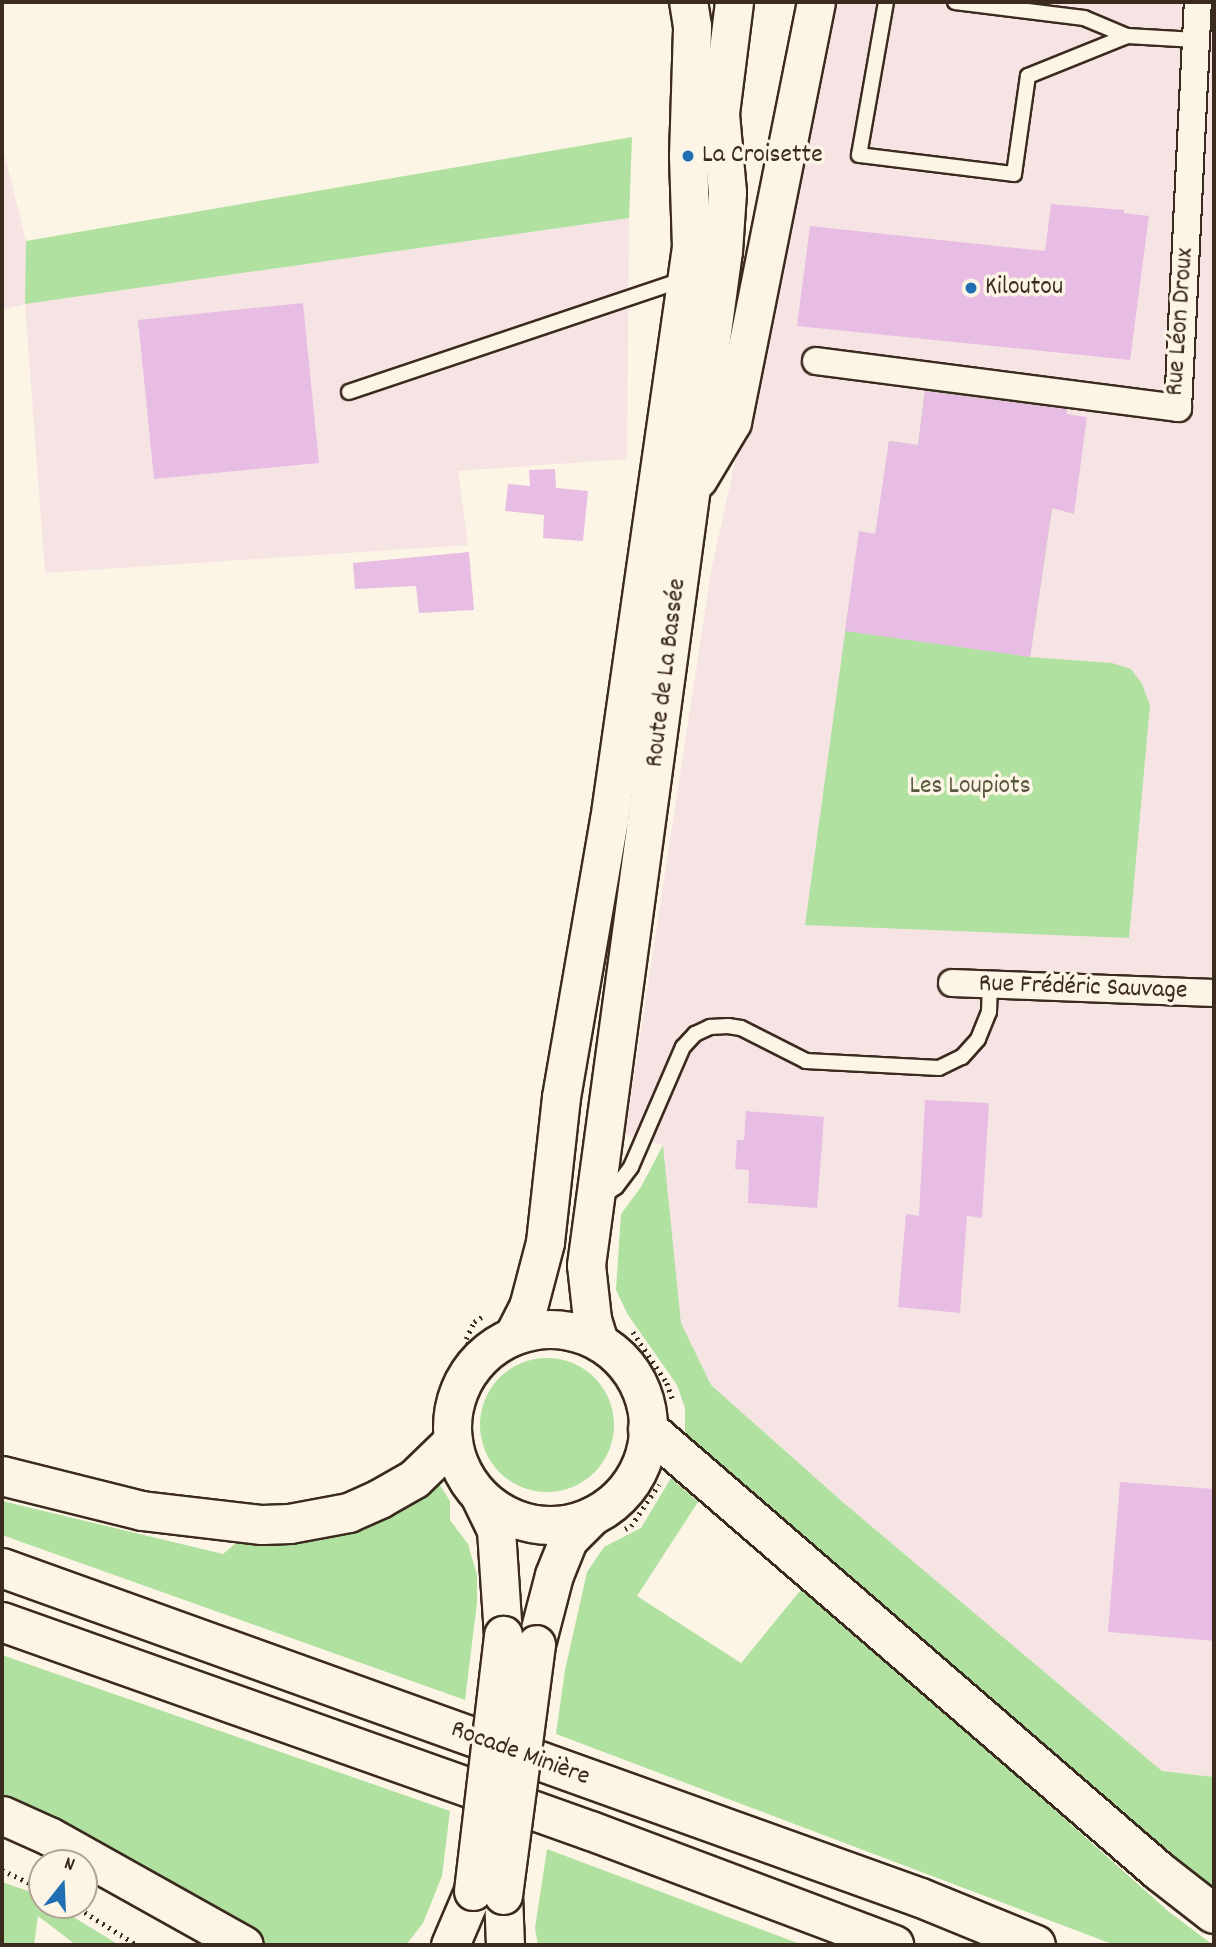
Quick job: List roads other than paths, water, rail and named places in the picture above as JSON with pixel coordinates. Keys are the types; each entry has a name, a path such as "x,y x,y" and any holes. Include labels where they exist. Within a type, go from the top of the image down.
{"highway":[{"path":"663,1422 1139,1855 1214,1914"},
{"path":"2,1476 142,1511 262,1525 290,1524 349,1513 380,1499 415,1479 453,1442"},
{"name":"Rocade Minière","path":"2,1568 921,1898 1035,1945"},
{"name":"Rocade Minière","path":"2,1622 591,1831 894,1945"}],"main road":[{"name":"Route de La Bassée","path":"513,1336 528,1307 545,1242 561,1097 609,820 687,279 691,247 692,192 688,156 692,26 688,2"},
{"name":"Route de La Bassée","path":"614,1334 592,1319 586,1265 723,251 727,192 720,113 734,2"},
{"path":"691,492 732,422 816,2"},
{"path":"506,1945 488,1893 519,1640 496,1530 479,1494 458,1462 453,1442 453,1409 464,1378 485,1353 513,1336 557,1329 614,1334 616,1354 663,1422 633,1480 616,1500 593,1515 568,1540 554,1575 519,1640"},
{"path":"479,1494 501,1512 523,1521 547,1525 571,1523 593,1515"},
{"path":"2,1815 49,1836 244,1945"},
{"path":"2,1841 28,1852"},
{"path":"98,1889 197,1945"},
{"path":"450,1945 488,1893"}],"street":[{"name":"Rue Léon Droux","path":"817,361 1178,408 1198,2"},
{"name":"Rue Frédéric Sauvage","path":"952,983 1214,993"}],"lane":[{"path":"886,2 859,155 1014,174 1028,76 1127,36"},
{"path":"955,2 1083,18 1127,36 1196,40"},
{"path":"349,392 687,279"},
{"path":"595,1201 616,1186 631,1167 683,1048 695,1034 710,1027 728,1026 741,1028 806,1060 939,1068 962,1057 978,1040 989,1012 990,984"}],"place":[{"name":"La Croisette","path":"688,156"},
{"name":"Kiloutou","path":"971,288"}],"park label":[{"name":"Les Loupiots","path":"970,787"}]}
